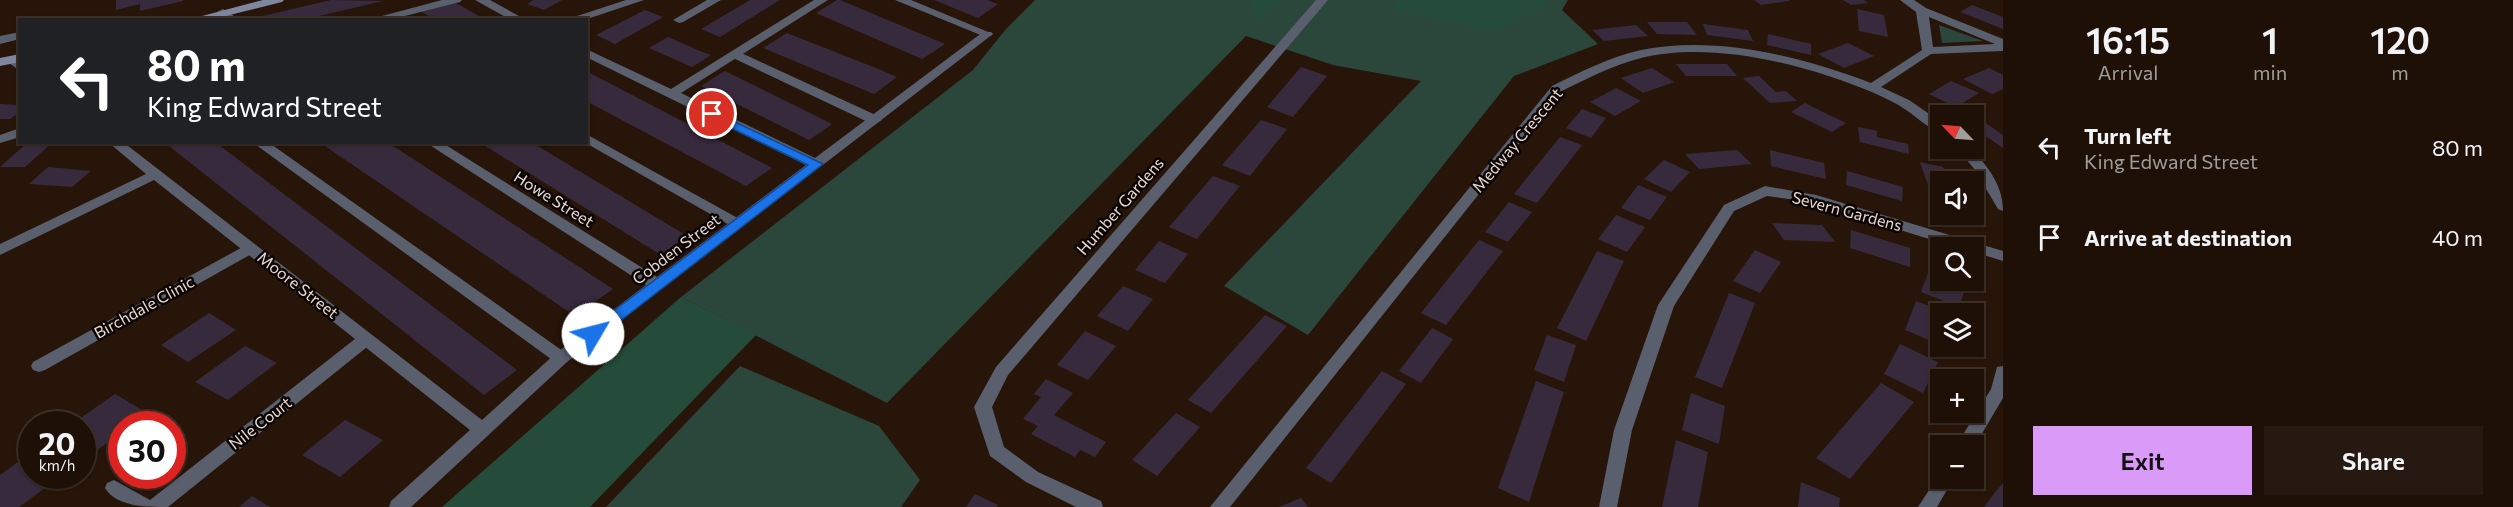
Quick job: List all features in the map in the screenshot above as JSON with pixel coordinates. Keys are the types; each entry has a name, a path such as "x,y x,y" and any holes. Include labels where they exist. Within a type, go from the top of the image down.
{"main road":[{"path":"200,18 278,0"}],"street":[{"path":"380,18 456,0"},
{"path":"481,0 517,18"},
{"path":"577,18 638,0"},
{"path":"679,21 715,0"},
{"path":"671,94 822,0"},
{"name":"Cobden Street","path":"398,507 561,358 987,34 901,0"},
{"name":"Humber Gardens","path":"1094,507 1032,477 996,451 984,407 1002,371 1322,0"},
{"path":"1906,0 1922,10 2003,45"},
{"path":"1922,10 1928,51"},
{"path":"223,12 232,18"},
{"path":"0,40 18,36"},
{"path":"1871,88 1928,51 2003,45"},
{"name":"Medway Crescent","path":"1219,507 1556,89 1597,69 1642,54 1695,48 1763,57 1836,74 1900,100 1930,120"},
{"path":"588,53 816,164"},
{"path":"735,54 875,120"},
{"path":"0,139 18,133"},
{"path":"588,139 738,224"},
{"name":"Moore Street","path":"116,144 481,429"},
{"path":"261,144 561,358"},
{"name":"Howe Street","path":"434,144 657,285"},
{"path":"1973,159 1981,168 2003,206"},
{"path":"0,250 154,175"},
{"name":"Severn Gardens","path":"1608,507 1623,430 1666,305 1729,208 1765,191 1811,198 2003,256"},
{"name":"Birchdale Clinic","path":"39,366 250,248"},
{"name":"Nile Court","path":"154,507 366,339"},
{"path":"1972,435 1999,390 2003,372"},
{"path":"116,489 146,507"},
{"path":"1927,507 1938,489"}],"green space":[{"path":"1035,0 1568,0 1562,10 1598,44 1514,76 1308,335 1224,286 1421,81 1333,65 1246,36 887,403 681,297 973,70 1006,29"},
{"path":"1249,0 1283,0 1259,22"},
{"path":"1397,0 1541,0 1545,8 1492,31 1395,10"},
{"path":"1939,25 1983,41 1942,43"},
{"path":"681,297 756,335 590,507 442,507"},
{"path":"740,366 879,426 920,480 901,507 606,507"}],"building":[{"path":"116,0 183,1 140,11 140,4 116,10"},
{"path":"331,0 383,1 311,18 266,18 263,16"},
{"path":"534,0 562,0 544,10 527,4"},
{"path":"750,0 780,0 720,37 701,29"},
{"path":"837,0 945,44 922,59 816,13"},
{"path":"934,0 987,0 998,4 978,18"},
{"path":"1754,0 1789,0 1789,1 1761,5"},
{"path":"1843,0 1864,0 1868,3 1851,5"},
{"path":"454,2 482,18 432,18 420,11"},
{"path":"1972,5 2003,17 2003,29 1960,12"},
{"path":"1857,9 1884,15 1888,37 1859,31"},
{"path":"645,10 663,17 615,44 596,35"},
{"path":"1647,22 1687,22 1697,35 1657,34"},
{"path":"1703,24 1748,30 1753,41 1707,35"},
{"path":"1636,25 1648,36 1604,41 1592,30"},
{"path":"787,33 897,77 874,94 763,48"},
{"path":"1768,34 1811,44 1811,55 1767,45"},
{"path":"668,37 711,55 692,67 649,48"},
{"path":"1848,43 1874,56 1844,68 1818,54"},
{"path":"1676,64 1727,64 1737,76 1686,76"},
{"path":"1301,67 1327,76 1293,117 1267,107"},
{"path":"1652,68 1674,82 1643,93 1621,78"},
{"path":"1989,68 2003,75 2003,89 1992,94 1963,79"},
{"path":"725,71 832,124 809,140 701,86"},
{"path":"588,72 772,168 746,186 588,102"},
{"path":"1759,76 1776,92 1786,91 1797,101 1770,103 1743,78"},
{"path":"1951,81 1979,93 1959,105 1952,105 1929,94"},
{"path":"1616,88 1641,101 1615,116 1590,102"},
{"path":"1805,103 1846,123 1832,132 1791,112"},
{"path":"0,104 18,105 18,113 10,119 0,119"},
{"path":"1582,109 1606,118 1591,138 1566,128"},
{"path":"1261,120 1287,129 1250,176 1222,165"},
{"path":"1984,122 2003,135 2003,148 1984,135"},
{"path":"1858,127 1877,131 1877,137 1908,144 1909,154 1860,142"},
{"path":"1560,137 1582,145 1537,203 1514,194"},
{"path":"26,144 51,144 25,167 0,167"},
{"path":"167,144 218,144 517,370 484,395"},
{"path":"322,144 390,144 613,289 575,316"},
{"path":"482,144 534,144 687,236 661,255"},
{"path":"1737,150 1752,164 1699,169 1685,154"},
{"path":"1770,150 1824,163 1826,179 1771,166"},
{"path":"1664,160 1690,172 1671,192 1644,179"},
{"path":"1920,162 1943,167 1945,171 1930,171 1930,191"},
{"path":"48,167 91,171 72,187 29,184"},
{"path":"1847,171 1903,187 1902,201 1846,185"},
{"path":"1213,176 1240,186 1197,239 1169,227"},
{"path":"1638,185 1667,197 1650,220 1621,208"},
{"path":"1509,202 1532,212 1508,242 1485,232"},
{"path":"1616,215 1645,227 1627,252 1598,239"},
{"path":"1772,223 1822,225 1835,242 1784,240"},
{"path":"1851,230 1910,248 1910,267 1850,248"},
{"path":"1479,240 1503,251 1446,325 1421,313"},
{"path":"1159,241 1188,254 1165,283 1135,270"},
{"path":"1755,250 1781,262 1760,293 1733,281"},
{"path":"1597,251 1624,261 1586,341 1557,328"},
{"path":"1930,268 1930,291 1964,291 1960,303 1949,303 1921,292"},
{"path":"1123,286 1153,299 1128,331 1097,316"},
{"path":"1729,293 1755,303 1722,388 1695,377"},
{"path":"1916,301 1930,306 1930,340 1905,330"},
{"path":"209,313 236,330 188,362 161,345"},
{"path":"1265,315 1287,326 1211,413 1188,400"},
{"path":"1432,328 1453,339 1421,383 1399,371"},
{"path":"1085,331 1116,346 1088,380 1057,365"},
{"path":"1547,335 1576,345 1564,382 1534,370"},
{"path":"1900,344 1938,362 1935,369 1930,369 1930,379 1923,393 1884,374"},
{"path":"245,346 277,363 228,400 195,382"},
{"path":"1382,371 1406,384 1331,483 1306,468"},
{"path":"1046,379 1073,393 1054,415 1106,442 1095,457 1080,450 1075,457 1031,434 1038,426 1023,419 1041,397 1034,394"},
{"path":"1536,381 1564,392 1529,502 1498,488"},
{"path":"1881,383 1914,402 1850,479 1816,458"},
{"path":"1691,393 1725,406 1719,444 1682,430"},
{"path":"115,394 144,411 108,411 108,442 97,450 96,411 91,411"},
{"path":"1176,413 1200,427 1157,476 1132,460"},
{"path":"345,420 383,440 340,477 302,455"},
{"path":"1676,440 1708,452 1698,507 1662,507"},
{"path":"18,462 18,489 43,489 19,507 0,507 0,475"},
{"path":"1801,482 1840,498 1839,507 1798,507"},
{"path":"2003,483 2003,507 1984,507 1997,490"},
{"path":"975,494 998,505 997,507 966,507"},
{"path":"252,496 270,507 239,507"},
{"path":"1301,498 1308,507 1279,507"}],"route":[{"path":"593,334 816,164 712,114"}]}
